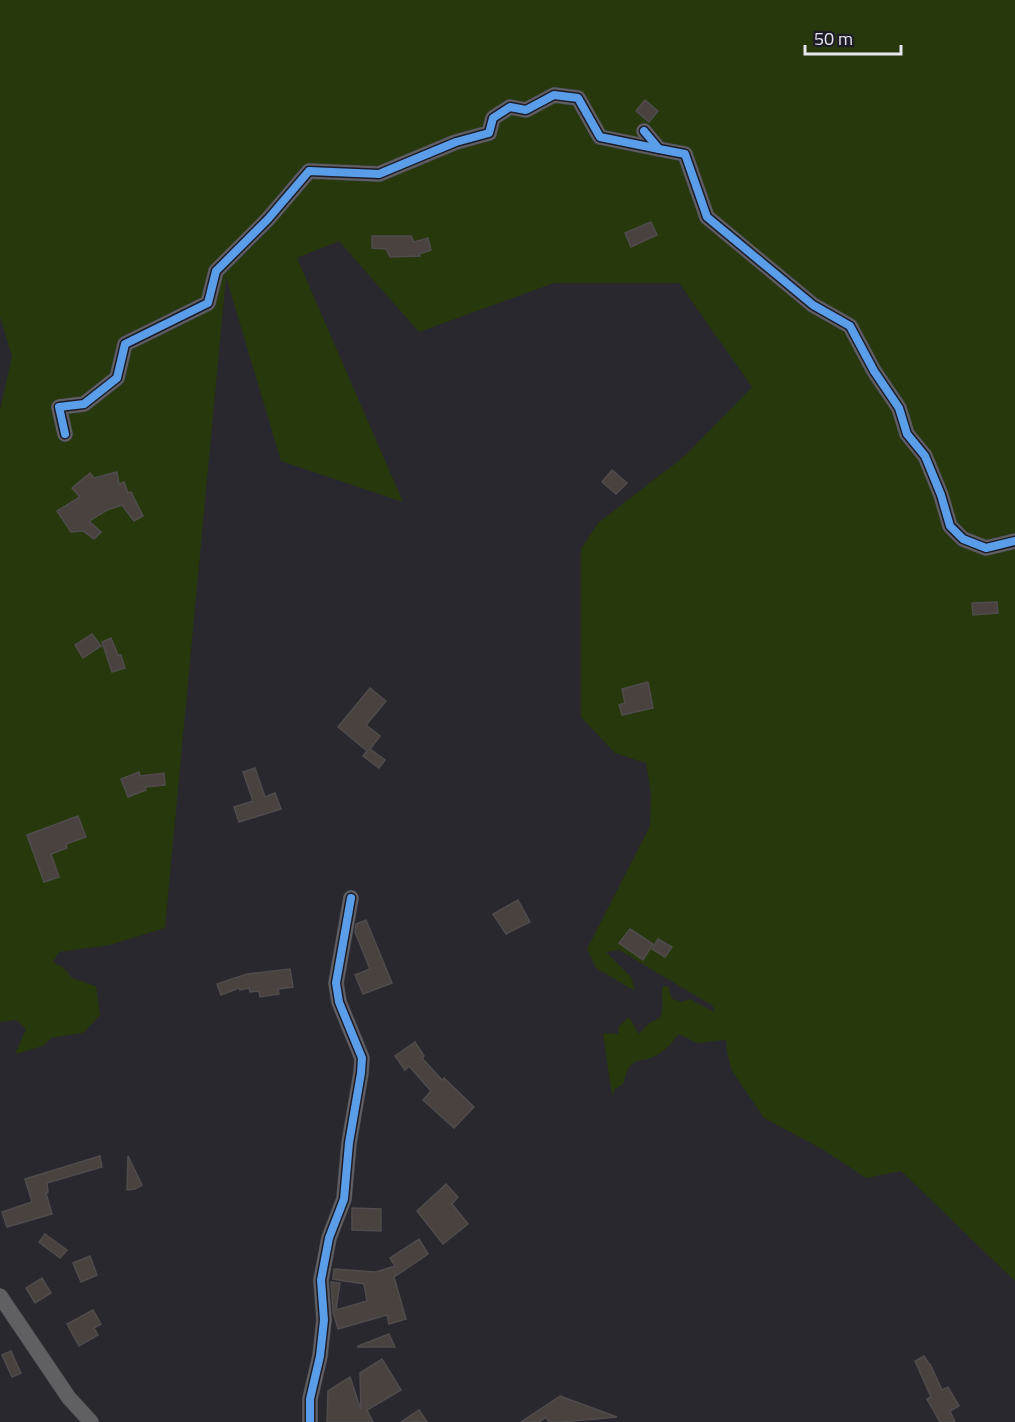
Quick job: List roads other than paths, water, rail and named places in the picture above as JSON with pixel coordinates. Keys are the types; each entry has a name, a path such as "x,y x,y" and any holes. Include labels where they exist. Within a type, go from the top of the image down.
{"street":[{"path":"65,434 59,407 84,404 117,378 125,344 208,303 216,271 268,219 309,171 379,174 456,142 489,133 493,118 510,108 526,110 554,95 578,98 600,137 685,154 707,217 813,305 850,326 874,371 898,408 907,434 925,456 941,495 950,526 963,539 986,548 1015,542"},
{"path":"644,131 659,149"},
{"path":"310,1422 310,1399 320,1356 324,1320 321,1280 329,1238 344,1199 349,1143 361,1072 362,1058 339,1002 336,982 351,898"},
{"path":"0,1296 69,1398 91,1422"}]}
